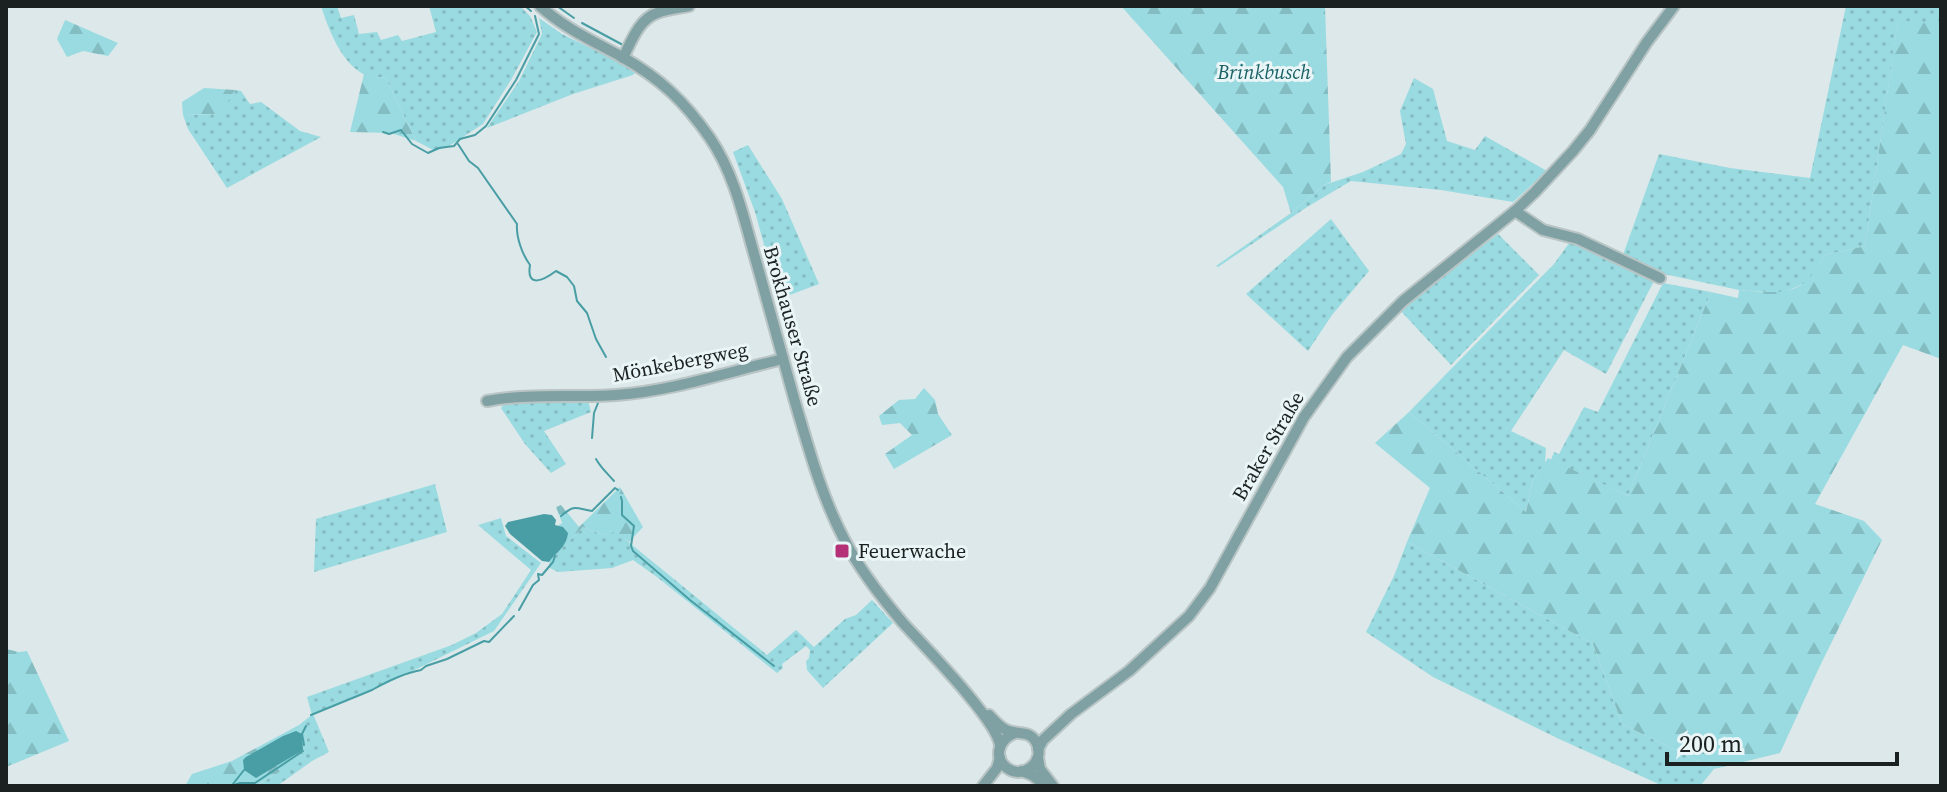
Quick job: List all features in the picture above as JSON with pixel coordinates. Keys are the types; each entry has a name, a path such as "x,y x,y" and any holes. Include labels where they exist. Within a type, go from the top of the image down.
{"street":[{"name":"Brokhauser Straße","path":"540,6 572,30 659,80 688,107 718,150 740,205 818,480 832,516 877,592 970,698 998,735 1000,745"},
{"path":"623,58 640,27 652,15 689,6"},
{"name":"Braker Straße","path":"1038,754 1043,740 1071,714 1129,671 1200,604 1304,417 1347,357 1403,301 1535,192 1590,130 1674,6"},
{"path":"1515,211 1543,230 1578,239 1660,278"},
{"name":"Mönkebergweg","path":"487,401 656,390 783,359"},
{"name":"Brokhauser Straße","path":"970,698 1004,729 1015,733"},
{"name":"Braker Straße","path":"1028,734 1037,733 1071,714"},
{"path":"986,786 997,768 1000,745 1015,733 1028,734 1033,738 1040,769 1053,786"},
{"path":"986,786 1004,774 1032,767 1038,754"},
{"path":"1000,758 1003,763 1032,775 1046,786"}],"green space":[{"path":"321,6 337,6 341,18 354,15 359,34 377,32 381,40 398,35 402,41 436,32 429,6 520,6 530,16 537,32 483,124 449,146 435,151 416,141 386,78 367,76 343,55"},
{"name":"Brinkbusch","path":"1121,6 1325,6 1331,182 1291,213 1283,187"},
{"path":"1846,6 1941,6 1940,26 1898,21 1865,246 1825,255 1807,282 1783,293 1739,290 1664,274 1623,255 1659,154 1730,168 1810,178"},
{"path":"539,18 562,34 635,73 487,128 519,81 542,34"},
{"path":"65,20 118,43 108,56 83,51 67,57 57,39"},
{"path":"1898,20 1941,25 1941,359 1903,345 1815,504 1864,521 1882,540 1780,753 1714,769 1622,724 1593,644 1407,542 1430,488 1375,443 1409,412 1526,512 1533,480 1548,458 1628,496 1711,292 1738,298 1739,290 1790,290 1808,279 1825,255 1865,246"},
{"path":"364,74 386,78 416,141 391,133 350,132"},
{"path":"1414,78 1433,89 1447,141 1475,150 1485,136 1547,171 1513,202 1441,190 1351,181 1216,266 1291,213 1324,185 1363,172 1401,154 1406,144 1400,111"},
{"path":"204,88 235,90 220,114 183,115 182,102"},
{"path":"235,90 241,91 250,104 261,102 300,131 321,137 227,188 188,129 183,115 219,114"},
{"path":"748,145 782,199 819,284 779,299 755,212 733,152"},
{"path":"1331,219 1369,271 1332,315 1308,351 1246,294"},
{"path":"1498,234 1539,275 1451,365 1399,309"},
{"path":"1570,242 1655,279 1606,374 1564,350 1511,431 1546,448 1545,463 1533,480 1526,512 1409,412 1554,264"},
{"path":"1663,283 1711,292 1628,496 1551,460 1554,452 1559,454 1584,407 1598,412"},
{"path":"924,388 935,400 938,414 952,435 894,469 885,454 912,435 900,423 882,425 879,416 899,400 915,399"},
{"path":"588,400 591,412 544,431 566,464 551,473 525,444 501,408 506,402"},
{"path":"435,484 447,532 314,572 316,519"},
{"path":"620,487 643,527 629,542 615,532 603,535 583,527 569,541 556,507 561,505 579,527"},
{"path":"501,518 506,536 541,563 494,631 386,684 313,714 329,752 277,786 256,786 304,757 307,740 299,725 312,715 307,697 452,645 476,633 502,614 531,570 478,525"},
{"path":"562,523 570,540 583,527 603,535 615,531 767,655 796,630 814,647 872,600 893,623 823,688 807,670 810,650 806,646 782,664 783,668 777,673 633,560 612,568 558,572 550,568 553,529"},
{"path":"1407,542 1593,644 1622,724 1714,769 1700,786 1663,786 1433,677 1366,632"},
{"path":"6,649 27,651 69,741 6,767"},
{"path":"299,725 307,740 304,758 255,786 185,786 192,774 232,761"}],"shaded area":[{"path":"552,515 555,525 563,527 568,533 563,546 549,562 542,561 505,526 508,522"},
{"path":"296,731 302,734 303,750 256,778 244,770 243,760 246,757"}],"waterway":[{"path":"525,6 531,11"},
{"path":"557,6 574,18"},
{"path":"383,132 389,134 401,130 412,144 428,153 454,146 460,139 475,135 486,126 516,80 539,34 535,16"},
{"path":"582,23 623,45"},
{"path":"458,144 517,224 522,251 530,265 529,273 533,280 556,271 567,277 606,357"},
{"path":"592,438 598,403"},
{"path":"596,459 614,481"},
{"path":"561,516 575,508 592,511 615,488 618,490"},
{"path":"621,497 622,515 634,526 633,551 774,666"},
{"path":"519,610 539,580 538,574 542,575 555,556"},
{"path":"311,715 484,641 489,642 514,616"},
{"path":"304,745 302,734 306,726"},
{"path":"231,786 255,783 303,751"},
{"path":"233,784 244,770"}],"place":[{"name":"Feuerwache","path":"842,551"}]}
